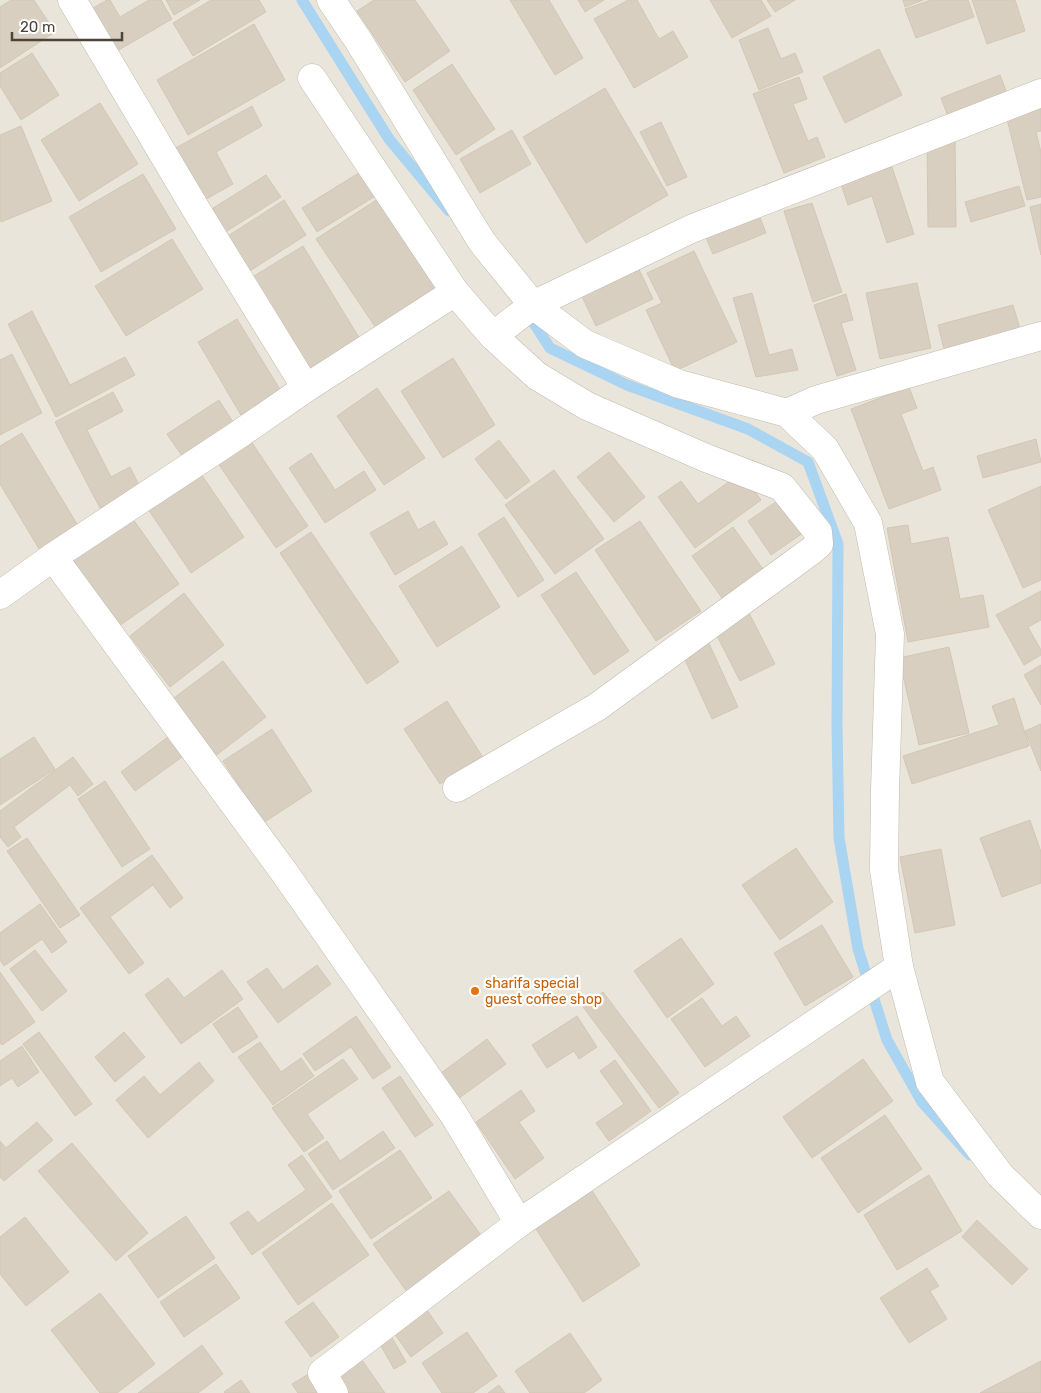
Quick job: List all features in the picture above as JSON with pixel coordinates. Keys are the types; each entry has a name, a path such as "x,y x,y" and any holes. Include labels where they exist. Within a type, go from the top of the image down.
{"street":[{"path":"72,0 197,211 306,388"},
{"path":"337,2 358,40 482,242 533,305 585,344 679,384 787,413 825,449 868,523 890,634 884,870 899,967 930,1082 1000,1175 1041,1215"},
{"path":"312,78 455,292 493,336 537,376 587,406 706,458 782,487 818,532 819,544 811,552 597,707 457,788"},
{"path":"493,336 533,305 691,229 1041,94"},
{"path":"0,595 53,557 306,388 455,292"},
{"path":"787,413 816,400 1041,336"},
{"path":"53,557 284,872 454,1116 519,1223"},
{"path":"334,1393 322,1372 519,1223 899,967"}],"shaded area":[{"path":"0,0 1041,0 1041,1393 0,1393"}],"building":[{"path":"11,0 34,0 55,32 0,68 0,7"},
{"path":"110,0 120,17 149,0 161,0 172,19 117,51 93,8"},
{"path":"166,0 200,0 174,15"},
{"path":"211,0 259,0 266,12 193,56 173,23"},
{"path":"374,0 415,0 450,51 405,82 357,11"},
{"path":"510,0 549,0 583,58 555,75"},
{"path":"578,0 604,0 585,12"},
{"path":"628,0 637,0 659,39 673,31 688,57 634,88 594,19"},
{"path":"710,0 761,0 771,16 732,38"},
{"path":"767,0 795,0 775,12"},
{"path":"903,0 923,0 905,7"},
{"path":"931,0 968,0 974,17 916,38 905,9"},
{"path":"972,0 1015,0 1025,31 987,44"},
{"path":"254,24 285,80 188,135 157,80"},
{"path":"768,28 781,59 795,53 803,72 759,90 739,40"},
{"path":"879,49 902,95 845,123 823,77"},
{"path":"32,53 59,95 21,120 0,86 0,73"},
{"path":"452,64 495,129 456,155 413,90"},
{"path":"1000,75 1008,96 949,119 941,98"},
{"path":"799,77 807,99 793,104 808,141 817,137 825,157 784,173 753,94"},
{"path":"605,88 668,195 586,243 523,137"},
{"path":"100,103 138,164 79,201 41,140"},
{"path":"252,106 262,126 216,152 233,184 201,202 172,150"},
{"path":"1041,107 1041,131 1036,132 1041,152 1041,197 1027,200 1006,115"},
{"path":"661,122 687,177 667,186 640,132"},
{"path":"21,126 52,201 1,222 0,135"},
{"path":"512,130 531,164 480,193 460,159"},
{"path":"955,137 956,227 928,227 927,138"},
{"path":"892,167 914,234 887,243 872,196 848,205 841,184"},
{"path":"367,168 382,192 317,232 302,208"},
{"path":"143,174 176,229 101,272 69,217"},
{"path":"266,175 281,197 224,233 210,210"},
{"path":"1019,186 1025,206 971,222 965,202"},
{"path":"381,197 440,286 376,328 316,239"},
{"path":"284,200 306,235 245,274 223,239"},
{"path":"812,203 842,292 813,302 784,211"},
{"path":"1041,204 1041,255 1030,207"},
{"path":"758,212 766,233 713,254 704,233"},
{"path":"172,239 203,289 126,336 95,286"},
{"path":"303,246 360,339 307,373 249,279"},
{"path":"694,251 737,342 675,371 646,310 662,303 647,273"},
{"path":"635,261 653,299 596,326 578,288"},
{"path":"917,283 931,348 880,359 866,293"},
{"path":"752,293 769,355 792,349 798,370 756,377 733,298"},
{"path":"846,294 853,320 841,323 856,370 837,376 814,305"},
{"path":"1013,305 1020,329 944,349 938,325"},
{"path":"32,311 70,385 125,357 135,375 56,417 8,324"},
{"path":"237,319 281,391 241,415 198,342"},
{"path":"12,354 42,413 0,435 0,360"},
{"path":"453,358 495,425 443,458 401,391"},
{"path":"909,387 917,408 901,414 923,471 933,467 941,490 889,509 851,409"},
{"path":"377,388 425,458 384,485 337,416"},
{"path":"113,392 123,411 87,430 111,477 130,467 140,487 100,508 55,422"},
{"path":"219,400 233,422 182,456 167,434"},
{"path":"22,433 80,529 41,552 0,484 0,446"},
{"path":"246,434 308,526 276,548 213,456"},
{"path":"1036,439 1041,462 983,478 977,456"},
{"path":"499,440 530,481 506,499 475,459"},
{"path":"609,452 645,497 614,522 577,477"},
{"path":"311,453 335,490 364,471 376,490 325,523 289,468"},
{"path":"554,470 604,539 555,574 505,505"},
{"path":"199,471 244,537 191,573 146,506"},
{"path":"741,473 761,500 695,548 658,497 681,481 698,504"},
{"path":"1041,486 1041,580 1023,588 988,510"},
{"path":"780,499 803,533 771,555 748,521"},
{"path":"408,511 418,530 434,521 448,544 395,575 370,533"},
{"path":"130,515 179,584 119,626 70,557"},
{"path":"504,517 544,580 518,597 478,534"},
{"path":"640,521 701,611 656,641 595,550"},
{"path":"908,525 911,544 948,537 960,599 983,595 989,627 908,642 887,528"},
{"path":"733,527 763,569 722,598 692,556"},
{"path":"311,532 399,662 367,684 280,553"},
{"path":"462,546 500,607 437,647 399,586"},
{"path":"576,572 629,651 594,675 541,595"},
{"path":"1041,591 1041,620 1028,627 1041,650 1041,655 1024,665 996,615"},
{"path":"184,593 224,645 170,687 130,636"},
{"path":"746,607 775,664 740,681 711,624"},
{"path":"707,639 738,707 712,719 681,651"},
{"path":"949,647 969,733 919,745 899,658"},
{"path":"223,661 266,717 214,757 170,701"},
{"path":"1041,665 1041,705 1024,675"},
{"path":"1014,698 1029,746 912,784 903,756 999,725 992,706"},
{"path":"447,701 482,756 440,784 404,729"},
{"path":"1041,724 1041,771 1025,731"},
{"path":"272,729 312,791 263,823 223,761"},
{"path":"34,737 55,769 0,805 0,759"},
{"path":"168,737 182,757 135,791 121,772"},
{"path":"73,757 93,784 78,796 70,785 14,827 21,837 8,847 0,837 0,811"},
{"path":"105,781 150,849 122,867 78,799"},
{"path":"1030,820 1041,852 1041,883 1002,897 980,838"},
{"path":"27,838 80,915 60,928 7,851"},
{"path":"796,848 833,902 780,940 742,885"},
{"path":"941,849 955,925 915,933 900,857"},
{"path":"152,855 183,898 170,908 153,885 110,917 144,963 129,974 80,908"},
{"path":"40,904 67,942 52,953 42,939 4,966 0,960 0,933"},
{"path":"822,925 853,977 805,1006 774,953"},
{"path":"681,938 714,984 667,1018 634,971"},
{"path":"35,950 67,991 42,1011 10,969"},
{"path":"317,965 331,984 278,1023 247,982 267,968 283,990"},
{"path":"222,970 243,999 181,1044 145,995 168,978 184,998"},
{"path":"0,972 35,1022 2,1045 0,1043"},
{"path":"603,992 679,1093 659,1108 583,1007"},
{"path":"702,998 722,1026 736,1016 750,1036 705,1067 671,1019"},
{"path":"238,1007 258,1037 233,1053 213,1024"},
{"path":"356,1016 391,1067 373,1079 351,1047 315,1071 303,1054"},
{"path":"577,1016 597,1047 579,1059 574,1051 547,1068 532,1045"},
{"path":"39,1032 92,1104 75,1116 23,1044"},
{"path":"124,1032 145,1057 115,1082 95,1057"},
{"path":"487,1039 506,1064 451,1104 433,1079"},
{"path":"260,1042 281,1072 301,1058 314,1076 273,1105 238,1057"},
{"path":"22,1046 39,1072 18,1087 12,1078 0,1086 0,1061"},
{"path":"343,1059 358,1079 307,1114 324,1138 304,1152 272,1108"},
{"path":"863,1059 893,1101 812,1158 783,1117"},
{"path":"615,1060 651,1111 609,1141 596,1123 624,1104 600,1071"},
{"path":"199,1062 214,1081 148,1138 116,1100 144,1076 160,1095"},
{"path":"400,1076 433,1125 415,1137 382,1088"},
{"path":"521,1090 535,1111 519,1122 544,1158 515,1179 476,1122"},
{"path":"885,1115 922,1169 858,1213 821,1158"},
{"path":"37,1122 53,1140 4,1181 0,1177 0,1141 6,1148"},
{"path":"383,1131 395,1148 333,1190 308,1154 327,1141 340,1161"},
{"path":"72,1143 148,1233 116,1261 38,1171"},
{"path":"400,1150 432,1198 371,1239 339,1191"},
{"path":"302,1155 332,1197 252,1255 230,1223 248,1211 258,1223 306,1190 288,1165"},
{"path":"929,1175 962,1231 897,1270 864,1215"},
{"path":"591,1189 640,1265 583,1302 534,1226"},
{"path":"449,1191 488,1245 412,1299 373,1244"},
{"path":"332,1203 369,1255 298,1305 262,1253"},
{"path":"186,1216 215,1258 158,1298 128,1256"},
{"path":"25,1217 69,1272 26,1306 0,1274 0,1237"},
{"path":"977,1220 1028,1269 1012,1285 962,1237"},
{"path":"216,1264 240,1298 184,1337 160,1302"},
{"path":"927,1268 939,1286 930,1291 947,1319 909,1343 880,1298"},
{"path":"100,1293 155,1364 117,1393 100,1393 51,1330"},
{"path":"313,1302 339,1337 311,1357 285,1322"},
{"path":"422,1303 443,1333 411,1357 389,1326"},
{"path":"387,1329 406,1362 394,1369 375,1335"},
{"path":"467,1332 497,1376 473,1393 442,1393 422,1363"},
{"path":"570,1333 602,1380 584,1393 530,1393 515,1371"},
{"path":"202,1345 223,1374 198,1393 138,1393"},
{"path":"359,1356 385,1393 348,1393 334,1373"},
{"path":"1041,1361 1041,1393 980,1393"},
{"path":"307,1375 319,1393 298,1393 292,1384"},
{"path":"241,1380 250,1393 224,1392"},
{"path":"499,1385 505,1393 488,1393"}],"waterway":[{"path":"302,0 389,139 449,211"},
{"path":"526,311 550,348 627,385 748,429 808,462 838,544 837,726 839,838 858,949 887,1040 922,1102 970,1155"}],"place":[{"name":"sharifa special guest coffee shop","path":"475,991"}]}
